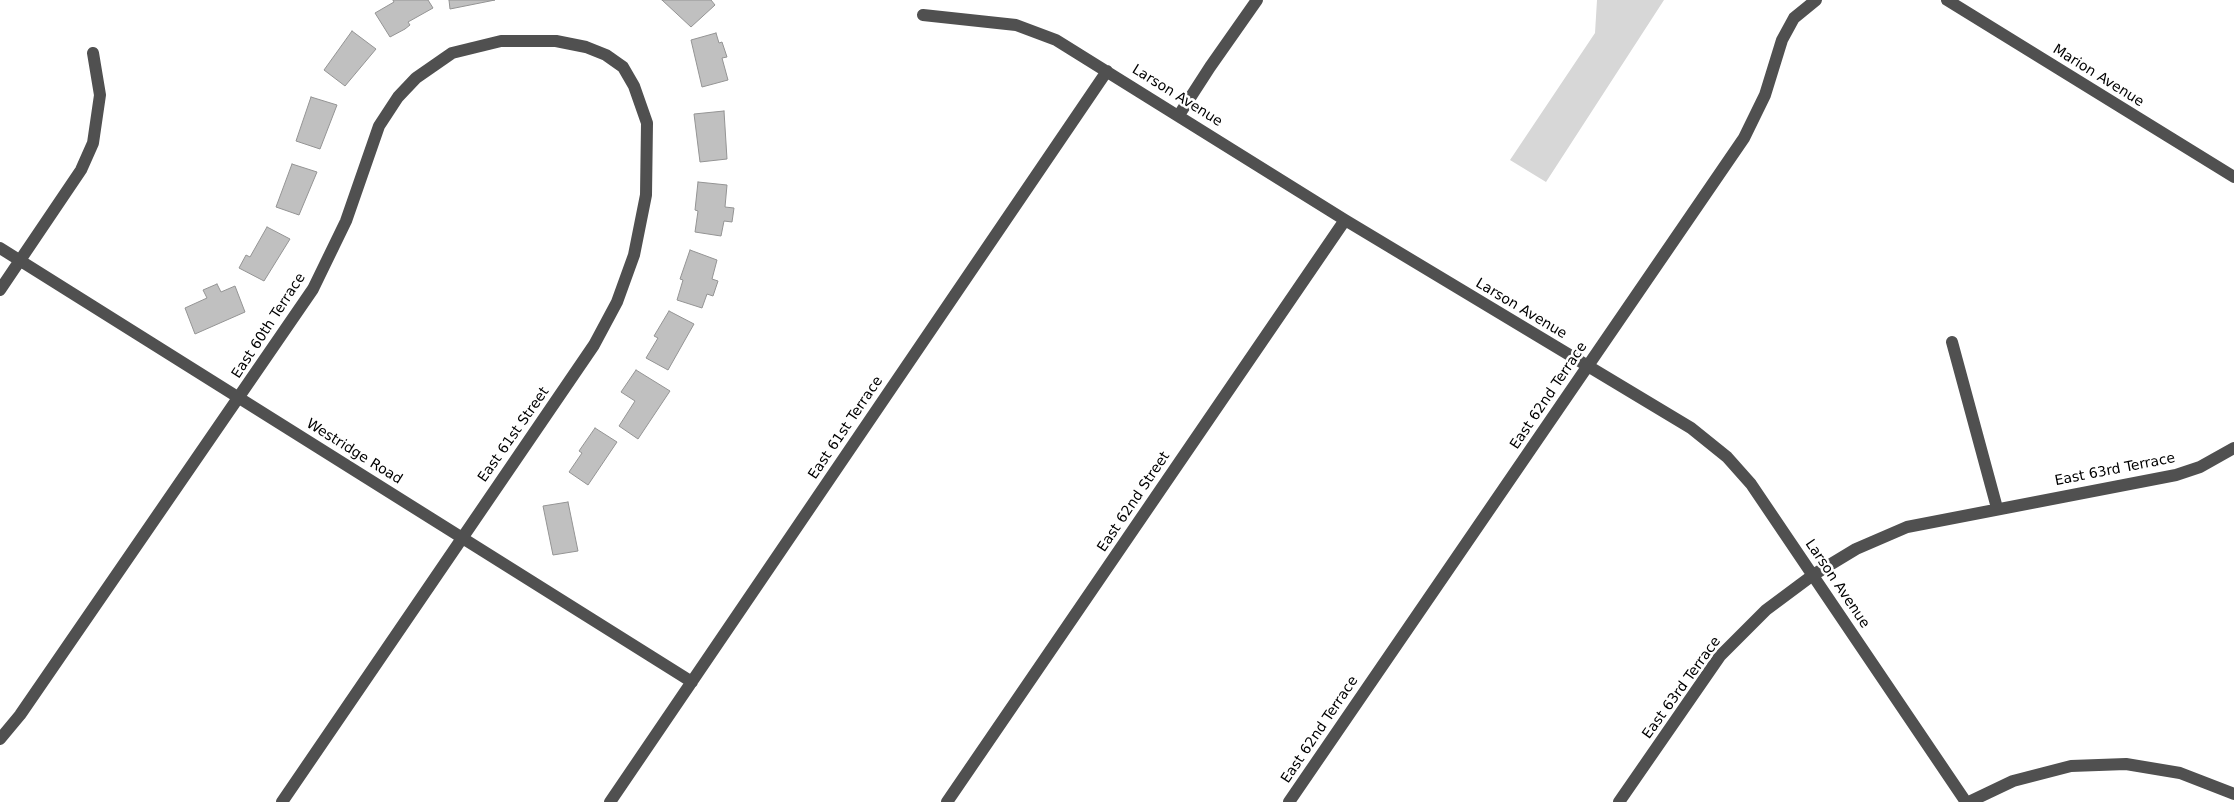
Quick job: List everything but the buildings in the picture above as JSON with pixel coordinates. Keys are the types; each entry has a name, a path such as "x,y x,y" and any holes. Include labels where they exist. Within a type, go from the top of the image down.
{"street":[{"path":"1179,116 1210,67 1257,0"},
{"name":"East 62nd Terrace","path":"1289,802 1744,138 1765,95 1782,40 1794,18 1816,0"},
{"name":"Marion Avenue","path":"1947,0 2234,178"},
{"name":"Larson Avenue","path":"923,15 1016,26 1056,40 1346,220 1691,428 1727,457 1751,484 1967,802"},
{"name":"East 60th Terrace","path":"0,740 20,716 240,399 313,289 346,220 379,126 398,97 416,78 452,52 501,41 556,41 606,55"},
{"path":"0,290 81,170 93,144 100,95 93,53"},
{"name":"East 61st Street","path":"282,802 594,345 617,302 634,255 646,195 647,123 634,86 623,67 606,55"},
{"name":"East 61st Terrace","path":"610,802 1107,71"},
{"name":"East 62nd Street","path":"947,802 1346,220"},
{"name":"Westridge Road","path":"0,248 692,682"},
{"path":"1952,342 1997,508"},
{"name":"East 63rd Terrace","path":"1620,802 1720,656 1766,610 1813,575 1856,549 1906,528 1997,508 2176,475 2200,467 2232,452"},
{"path":"1967,802 2013,781 2071,766 2126,764 2180,773 2234,794"}],"shaded area":[{"path":"1597,0 1664,0 1546,182 1510,160 1595,33"}]}
